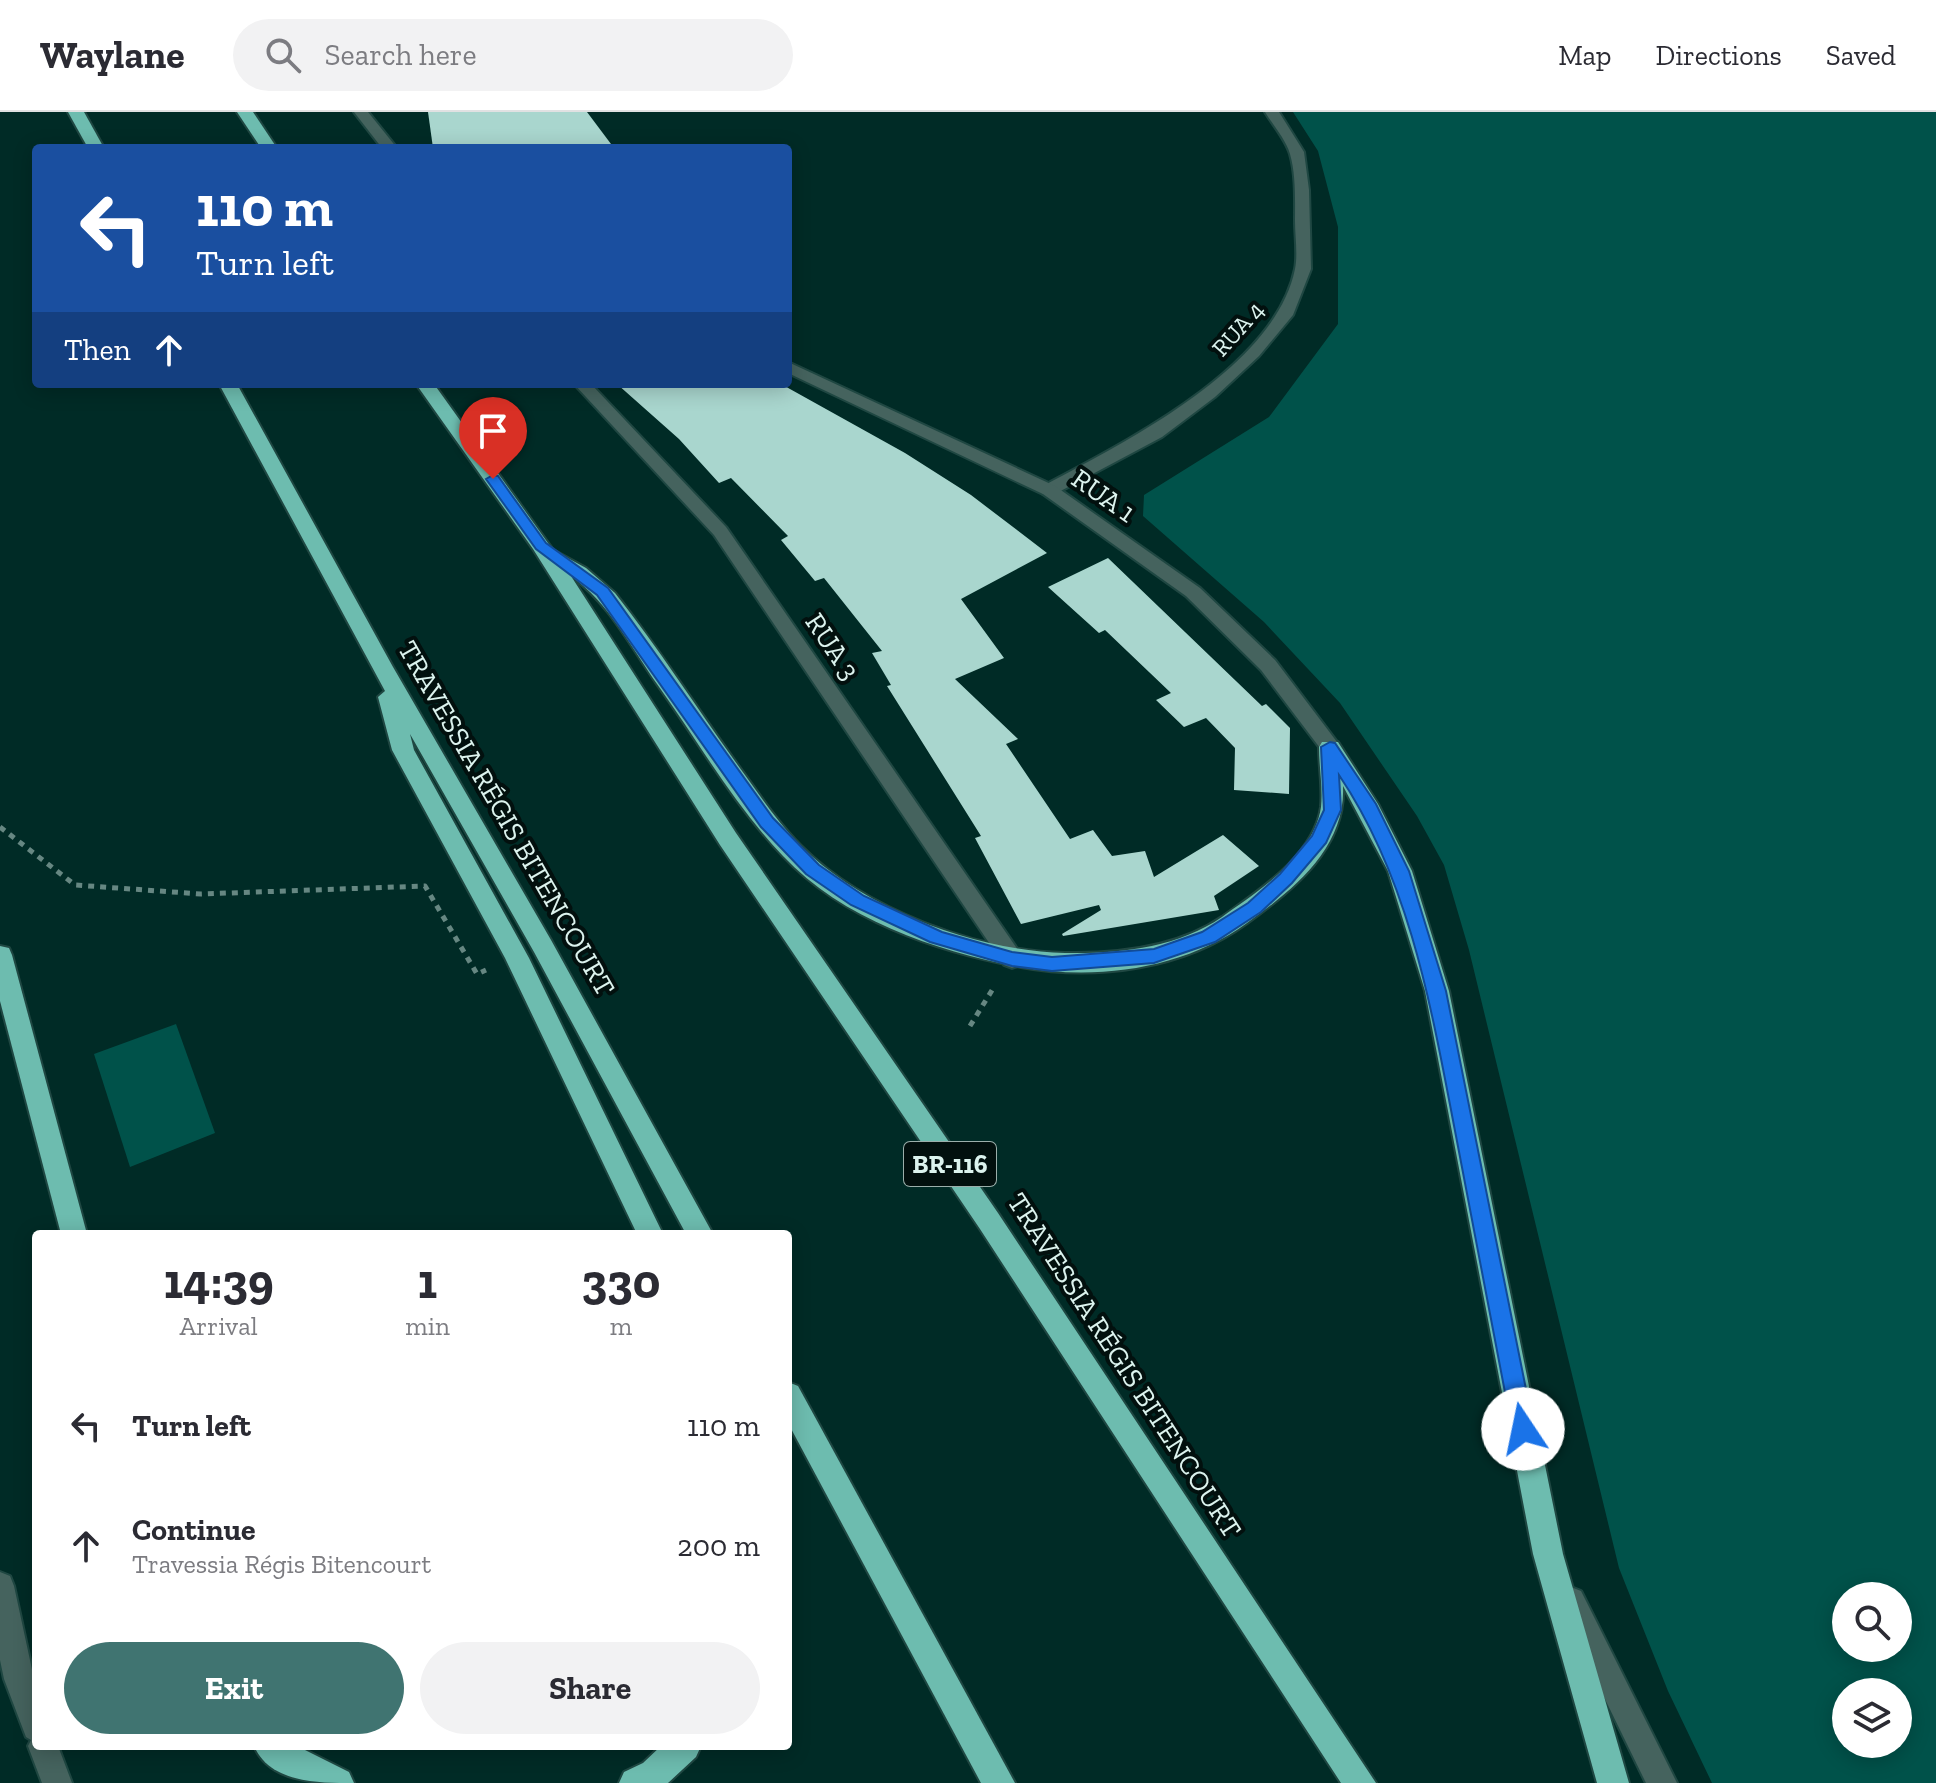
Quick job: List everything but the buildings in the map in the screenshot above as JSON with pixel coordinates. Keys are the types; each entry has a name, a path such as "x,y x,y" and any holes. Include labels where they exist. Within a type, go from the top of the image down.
{"highway":[{"path":"76,112 94,144"},
{"path":"245,112 266,144"},
{"name":"TRAVESSIA RÉGIS BITENCOURT","path":"230,388 382,667 543,946 698,1230"},
{"name":"TRAVESSIA RÉGIS BITENCOURT","path":"428,388 541,546 728,839 989,1221 1360,1783"},
{"path":"541,546 602,592 767,823 812,870 858,901 936,937 1012,959 1052,964 1154,956 1208,937 1255,908 1286,879 1320,839 1332,810 1330,747"},
{"path":"382,667 403,750 517,958 648,1230"},
{"path":"1330,747 1367,804 1400,871 1437,991 1548,1554 1613,1783"},
{"path":"0,955 73,1230"},
{"path":"792,1402 999,1783"},
{"path":"272,1750 338,1783"},
{"path":"635,1783 654,1774 681,1750"}],"street":[{"path":"361,112 387,144"},
{"name":"RUA 4","path":"1049,490 1156,433 1209,393 1253,353 1285,315 1303,269 1302,190 1297,152 1272,112"},
{"name":"RUA 1","path":"792,369 1049,490 1193,592 1268,665 1330,747"},
{"name":"RUA 3","path":"586,388 720,531 1012,959"},
{"path":"1548,1554 1662,1783"},
{"path":"0,1586 18,1679 32,1716"},
{"path":"45,1750 57,1783"}],"path":[{"path":"0,827 75,885 201,894 425,886 477,974 517,958"},
{"path":"970,1026 1012,959"}],"green space":[{"path":"1293,112 1936,112 1936,1783 1712,1783 1668,1691 1619,1568 1469,950 1444,865 1417,816 1340,703 1264,622 1143,516 1144,495 1269,417 1338,324 1338,227 1318,151"},
{"path":"176,1024 215,1133 130,1167 94,1054"}],"route":[{"path":"493,479 541,546 602,592 767,823 812,870 858,901 936,937 1012,959 1052,964 1154,956 1208,937 1255,908 1286,879 1320,839 1332,810 1330,747 1367,804 1400,871 1437,991 1523,1429"}]}
